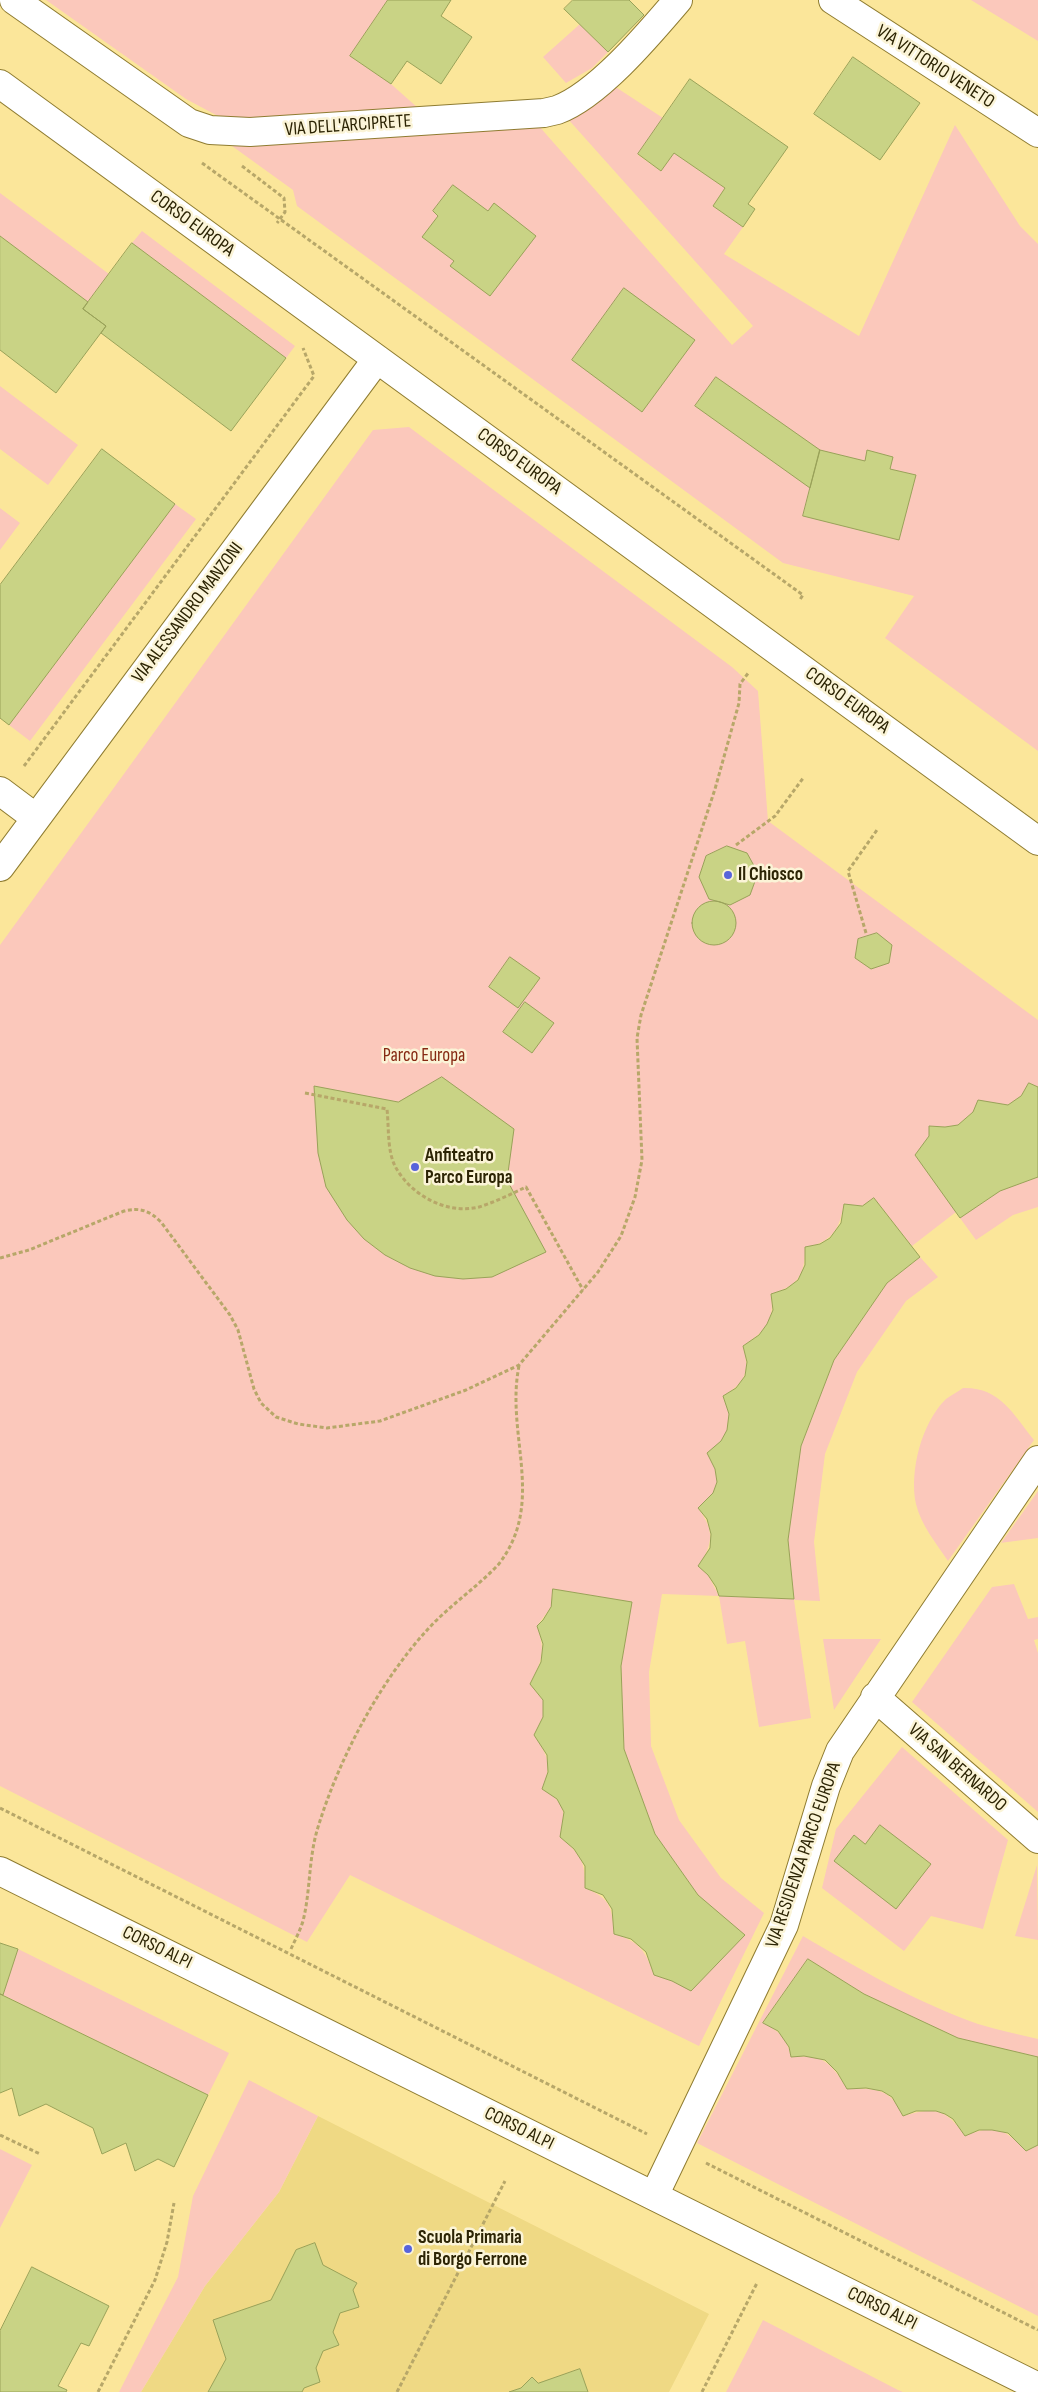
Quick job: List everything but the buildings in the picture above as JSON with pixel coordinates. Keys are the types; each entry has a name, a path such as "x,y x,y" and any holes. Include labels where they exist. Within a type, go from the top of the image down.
{"street":[{"name":"VIA DELL'ARCIPRETE","path":"14,0 189,123 210,130 287,130 544,113 570,105 583,98 659,22 678,0"},
{"name":"VIA VITTORIO VENETO","path":"833,0 1038,133"},
{"name":"CORSO EUROPA","path":"0,84 1038,840"},
{"name":"VIA ALESSANDRO MANZONI","path":"0,867 377,358"},
{"path":"2,792 36,818"},
{"name":"VIA RESIDENZA PARCO EUROPA","path":"654,2196 784,1924 832,1768 849,1736 875,1697 1038,1460"},
{"name":"VIA SAN BERNARDO","path":"875,1697 1038,1839"},
{"name":"CORSO ALPI","path":"0,1871 1038,2387"}],"path":[{"path":"200,162 804,595 799,601"},
{"path":"265,182 284,198 285,212 277,223"},
{"path":"2,792 314,376 302,346"},
{"path":"0,1258 45,1244 132,1209 149,1211 155,1216 230,1315 238,1330 254,1389 261,1403 271,1413 290,1423 327,1428 380,1421 466,1390 519,1365 583,1290 613,1250 621,1236 635,1197 642,1160 637,1038 641,1015 715,788 739,703 740,684 753,666"},
{"path":"736,845 775,816 804,776"},
{"path":"866,933 848,870 877,830"},
{"path":"305,1093 387,1110 390,1148 394,1165 407,1184 424,1197 433,1201 460,1208 478,1207 526,1187 583,1290"},
{"path":"291,1949 304,1918 310,1856 319,1821 334,1782 376,1698 404,1656 429,1628 498,1565 507,1553 516,1534 523,1503 516,1415 516,1377 519,1365"},
{"path":"0,1808 1038,2330"},
{"path":"0,2135 40,2154"},
{"path":"397,2392 505,2181"},
{"path":"98,2392 155,2280 166,2242 174,2203"},
{"path":"702,2392 772,2254"}],"shaded area":[{"name":"Scuola Primaria di Borgo Ferrone","path":"318,2116 709,2314 669,2392 141,2392 205,2286 279,2192"}],"green space":[{"path":"46,0 388,0 350,56 391,84 418,108 239,119 216,115 186,99"},
{"path":"971,0 1038,0 1038,41"},
{"path":"580,24 608,52 592,68 566,83 543,57"},
{"path":"614,86 663,118 638,155 661,171 674,153 725,188 713,206 743,227 724,254 859,336 955,125 1020,226 1038,244 1038,751 885,638 914,596 783,563 297,206 293,190 232,146 538,125 732,345 753,326 567,118 591,107"},
{"path":"0,193 109,274 88,302 0,236"},
{"path":"142,231 295,346 286,358 132,243"},
{"path":"0,386 78,445 48,485 0,449"},
{"name":"Parco Europa","path":"409,427 732,667 758,691 768,821 1038,1020 1038,1087 1029,1083 1021,1096 1008,1105 993,1104 973,1112 958,1125 945,1127 929,1126 929,1136 956,1212 912,1246 874,1198 862,1206 844,1204 840,1221 833,1233 822,1242 805,1248 801,1272 794,1283 771,1294 771,1312 767,1325 743,1346 746,1363 744,1375 737,1386 723,1396 729,1414 727,1430 721,1441 715,1469 717,1482 713,1493 698,1508 707,1524 710,1537 707,1550 699,1566 708,1575 719,1596 662,1594 649,1672 651,1746 679,1820 721,1878 764,1913 699,2046 350,1875 307,1942 0,1786 0,945 373,430","holes":["553,1589 632,1602 621,1666 624,1749 655,1834 698,1895 672,1981 654,1975 648,1959 640,1948 630,1940 614,1934 609,1905 600,1896 585,1888 583,1864 573,1849 560,1837 563,1820 560,1804 543,1789 548,1767 546,1755 534,1735 543,1717 543,1700 530,1684 540,1662 542,1649 537,1626 551,1607"]},
{"path":"175,504 196,519 30,741 9,725"},
{"path":"0,508 20,523 0,550"},
{"path":"1038,1177 1038,1207 1013,1215 976,1240 960,1218 1000,1191"},
{"path":"920,1257 938,1277 906,1301 857,1372 825,1454 814,1542 820,1601 794,1600 811,1718 759,1727 745,1641 727,1644 719,1596 794,1599 788,1540 801,1446 834,1360 887,1283"},
{"path":"963,1388 987,1392 996,1397 1012,1412 1034,1440 948,1561 929,1534 918,1512 914,1491 914,1477 919,1448 930,1420 946,1399"},
{"path":"1038,1491 1038,1538 1001,1543"},
{"path":"1014,1584 1028,1619 1038,1617 1038,1639 1034,1640 1038,1653 1038,1812 912,1702 992,1587"},
{"path":"823,1639 881,1639 834,1710"},
{"path":"902,1747 1008,1840 983,1929 931,1916 904,1951 822,1888 836,1829"},
{"path":"1037,1865 1038,1940 1015,1936"},
{"path":"803,1936 867,1973 932,2006 978,2024 1038,2039 1038,2057 958,2038 864,1994 808,1959 763,2022 782,2036 791,2057 811,2057 825,2062 836,2072 847,2089 866,2089 881,2092 893,2100 903,2116 923,2111 938,2112 952,2120 965,2136 992,2129 1005,2133 1026,2151 1038,2145 1038,2316 697,2143"},
{"path":"18,1949 229,2053 208,2095 3,1995"},
{"path":"249,2080 318,2116 279,2192 205,2286 141,2392 119,2392 178,2277 193,2196"},
{"path":"0,2149 32,2165 0,2228"},
{"path":"763,2320 898,2390 903,2392 726,2392"}],"place":[{"name":"Il Chiosco","path":"728,875"},
{"name":"Anfiteatro Parco Europa","path":"415,1167"},
{"name":"Scuola Primaria di Borgo Ferrone","path":"408,2249"}]}
